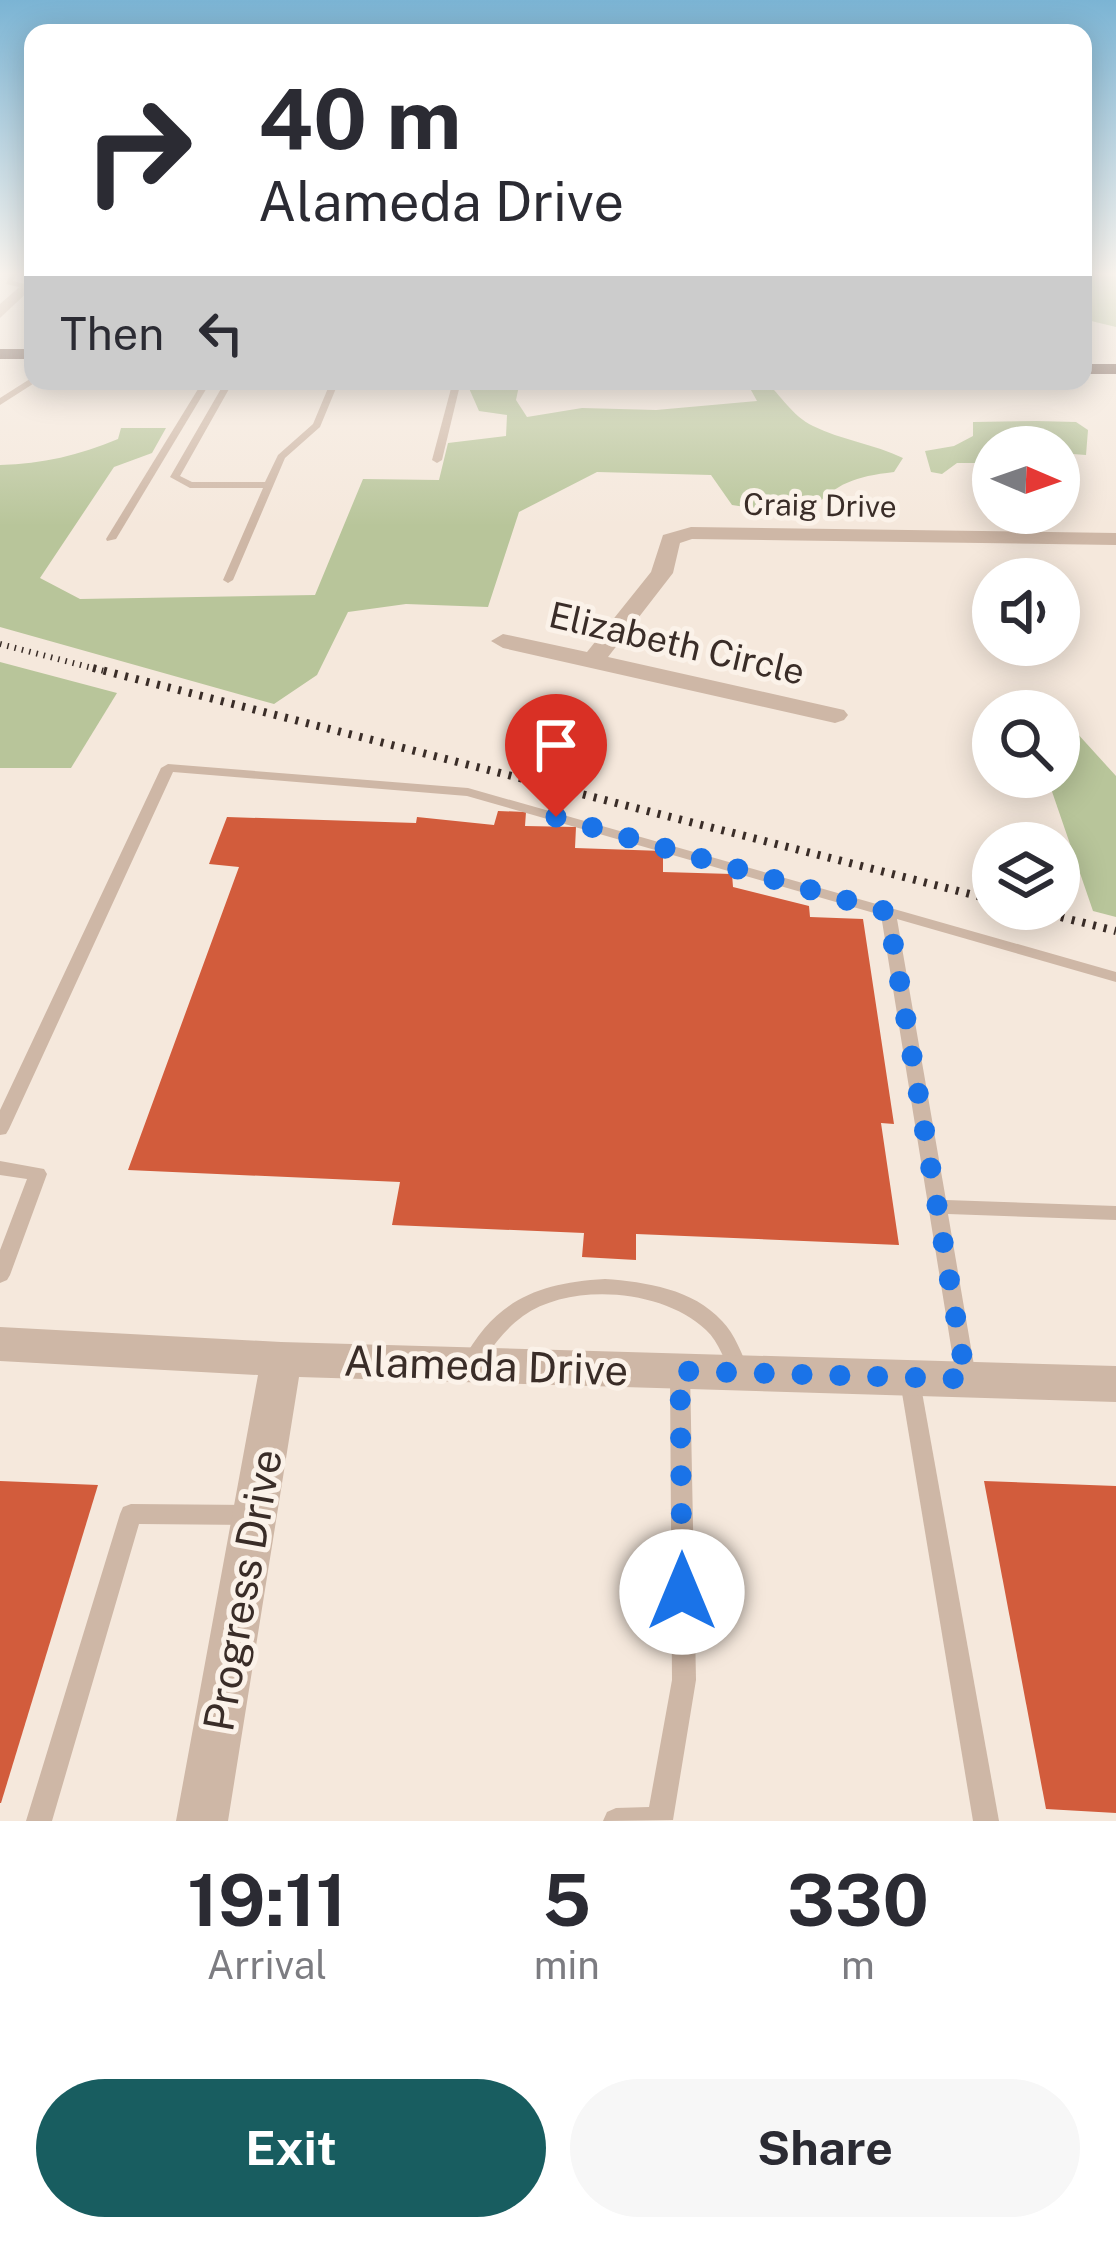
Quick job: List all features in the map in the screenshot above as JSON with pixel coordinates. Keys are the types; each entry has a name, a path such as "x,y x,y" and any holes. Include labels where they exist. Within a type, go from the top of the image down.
{"street":[{"name":"Craig Drive","path":"593,660 662,574 670,538 691,533 1116,539"},
{"name":"Elizabeth Circle","path":"503,641 835,715"},
{"name":"Alameda Drive","path":"0,1345 281,1359 1116,1384"},
{"name":"Progress Drive","path":"202,1821 281,1359"}],"lane":[{"path":"111,539 202,390"},
{"path":"224,390 175,477 190,484 270,484"},
{"path":"229,580 281,457 316,424 331,390"},
{"path":"437,460 455,390"},
{"path":"0,1130 168,768 468,792 1116,977"},
{"path":"888,912 966,1379"},
{"path":"0,1168 38,1174 0,1275"},
{"path":"937,1208 1116,1213"},
{"path":"470,1364 500,1321 572,1286 656,1292 693,1308 716,1326 740,1372"},
{"path":"616,1821 660,1820 683,1680 680,1371"},
{"path":"909,1378 986,1821"},
{"path":"39,1821 131,1514 255,1515"}],"green space":[{"path":"470,390 518,390 516,400 527,417 582,408 656,410 757,401 751,390 773,390 813,426 903,458 894,472 866,476 835,489 806,516 732,505 711,475 597,472 519,512 488,607 406,604 348,612 317,675 274,704 0,627 0,465 46,461 89,450 118,439 121,428 166,428 152,453 114,467 40,578 80,599 315,595 363,479 439,480 448,443 506,436 507,415 479,411"},
{"path":"973,422 1076,422 1088,430 1086,455 1080,455 1080,426 973,426"},
{"path":"972,437 972,463 957,463 942,474 931,472 925,451 954,446"},
{"path":"0,662 117,693 71,768 0,768"},
{"path":"1080,736 1116,776 1116,917 1093,911 1080,873 1080,822 1062,822 1054,798 1080,798"}],"building":[{"path":"498,811 526,812 525,826 576,827 575,848 663,851 663,872 732,874 733,887 809,906 810,917 863,919 894,1124 881,1123 899,1245 636,1234 636,1260 582,1257 584,1233 392,1225 400,1182 128,1170 239,867 209,864 227,817 416,823 417,817 494,825"},
{"path":"0,1481 98,1485 1,1803 0,1803"},
{"path":"984,1481 1116,1486 1116,1813 1046,1809"}],"railway":[{"path":"0,644 104,671"},
{"path":"93,668 972,895"},
{"path":"1080,922 1116,931"}],"route":[{"path":"556,817 888,912 966,1379 680,1371 682,1592"}]}
